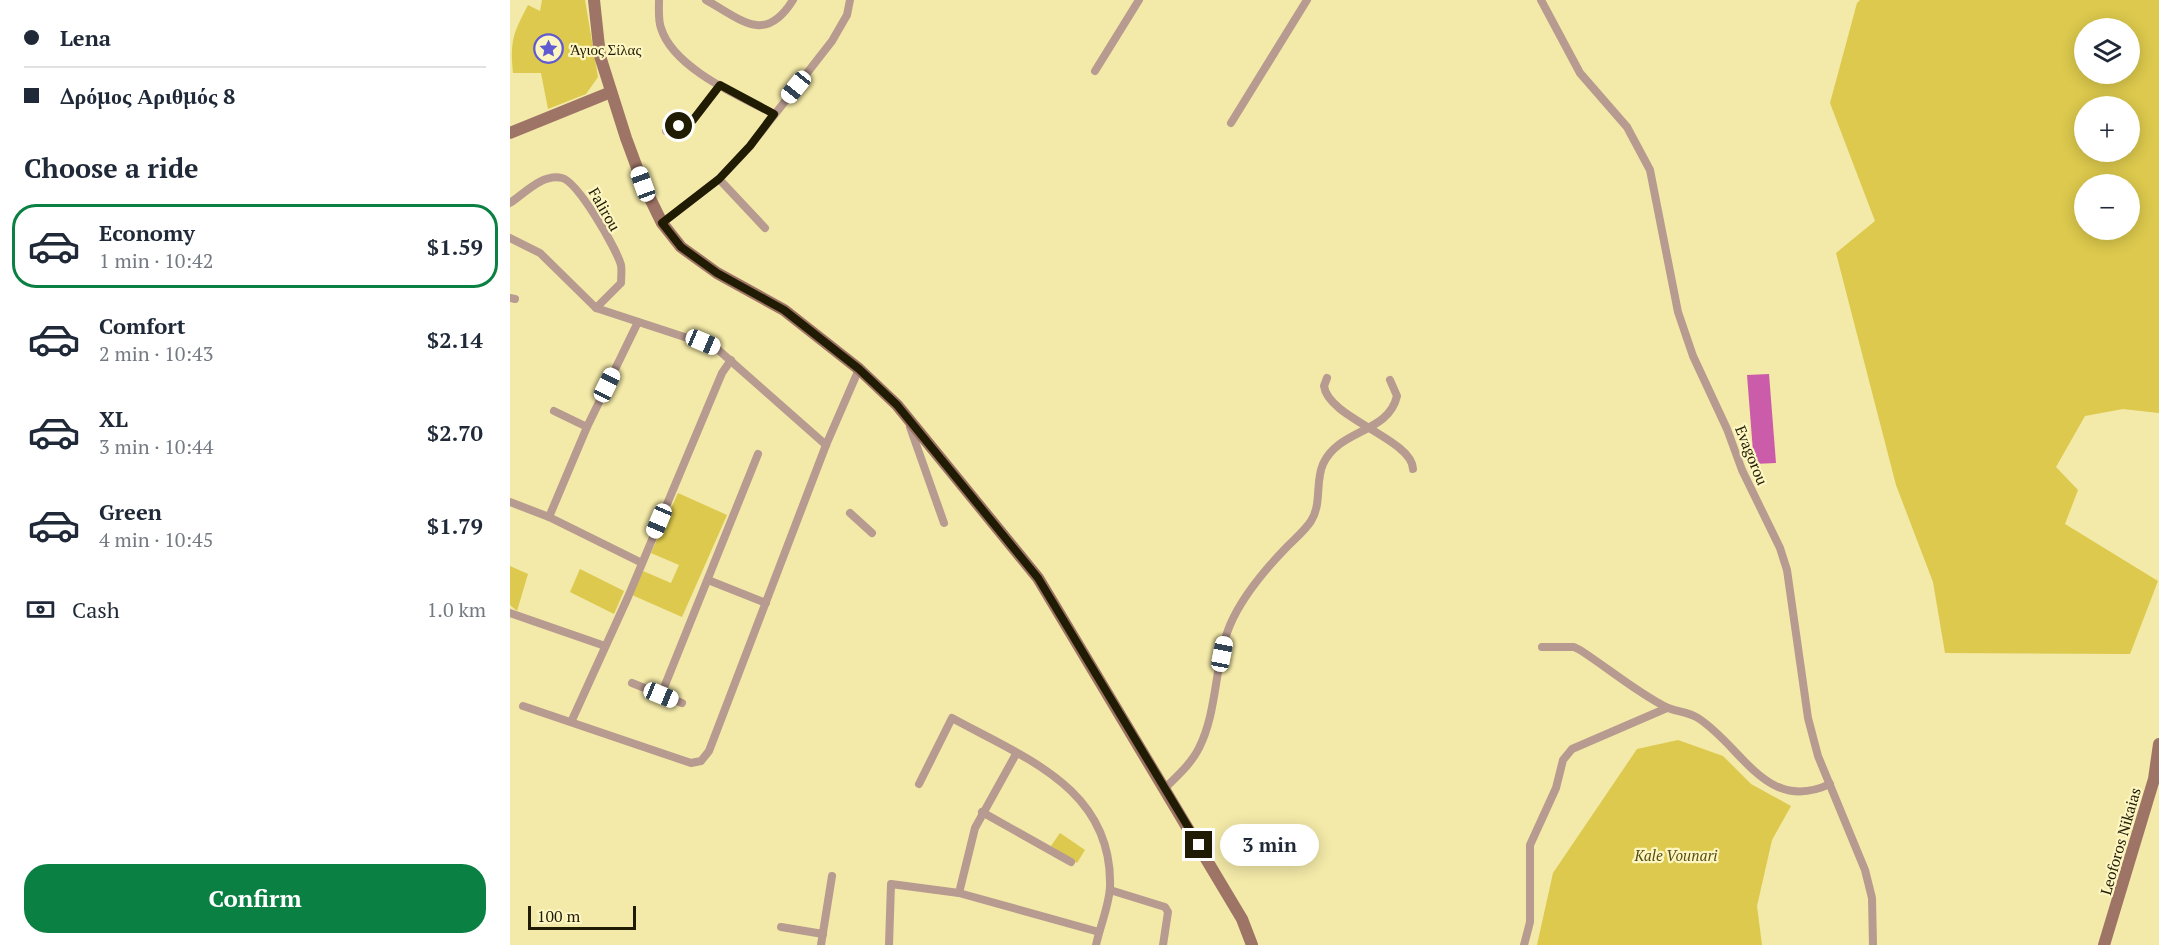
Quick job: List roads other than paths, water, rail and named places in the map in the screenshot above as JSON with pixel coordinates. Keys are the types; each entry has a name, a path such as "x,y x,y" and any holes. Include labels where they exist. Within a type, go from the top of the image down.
{"street":[{"path":"594,0 600,56 643,184 662,223 681,247 717,273 784,310 859,369 910,420 1038,578 1242,918 1252,945"},
{"path":"659,0 660,28 675,54 720,85 774,114"},
{"path":"706,0 750,24 764,26 774,24 793,0"},
{"path":"662,223 719,179 750,146 832,41 847,15 850,0"},
{"path":"1095,71 1139,0"},
{"path":"1231,123 1307,0"},
{"name":"Evagorou","path":"1541,0 1580,73 1627,127 1650,170 1678,312 1693,356 1727,429 1742,470 1780,548 1787,570 1808,718 1818,756 1865,870 1872,898 1873,945"},
{"path":"666,131 693,120 720,85"},
{"path":"510,133 611,92"},
{"name":"Falirou","path":"510,203 543,180 561,177 573,183 586,199 621,265 621,283 596,308"},
{"path":"719,179 765,228"},
{"path":"510,238 540,253 596,308 692,337 715,347 826,445"},
{"path":"549,517 586,427 638,322"},
{"path":"572,720 642,563 722,373 731,360"},
{"path":"523,706 572,720 691,763 701,761 709,751 826,445 859,369"},
{"path":"1327,378 1324,386 1329,397 1356,422 1371,428 1409,458 1413,469"},
{"path":"1164,789 1189,764 1200,746 1209,723 1226,639 1237,610 1263,574 1313,518 1319,477 1329,454 1350,436 1380,423 1396,402 1397,396 1390,380"},
{"path":"554,411 586,427"},
{"path":"910,420 910,428 945,523"},
{"path":"661,695 758,454"},
{"path":"510,502 549,517 642,563"},
{"path":"850,513 872,533"},
{"path":"708,580 766,603"},
{"path":"510,613 605,646"},
{"path":"1542,647 1574,647 1581,650 1666,708 1684,711 1707,724 1748,767 1777,786 1796,793 1806,793 1830,784"},
{"path":"632,683 682,703"},
{"path":"1524,945 1530,922 1530,845 1556,788 1565,755 1572,749 1666,708"},
{"path":"919,784 952,718 1065,783 1090,810 1103,834 1110,866 1110,890 1096,945"},
{"name":"Leoforos Nikaias","path":"2103,945 2156,779 2159,744"},
{"path":"959,892 975,828 1016,754"},
{"path":"982,812 1071,862"},
{"path":"821,945 832,876"},
{"path":"889,945 891,884 959,892 1099,932"},
{"path":"1110,890 1165,907 1167,912 1163,945"},
{"path":"781,927 822,934"}],"place":[{"name":"Άγιος Σίλας","path":"549,49"}],"park label":[{"name":"Kale Vounari","path":"1676,855"}]}
